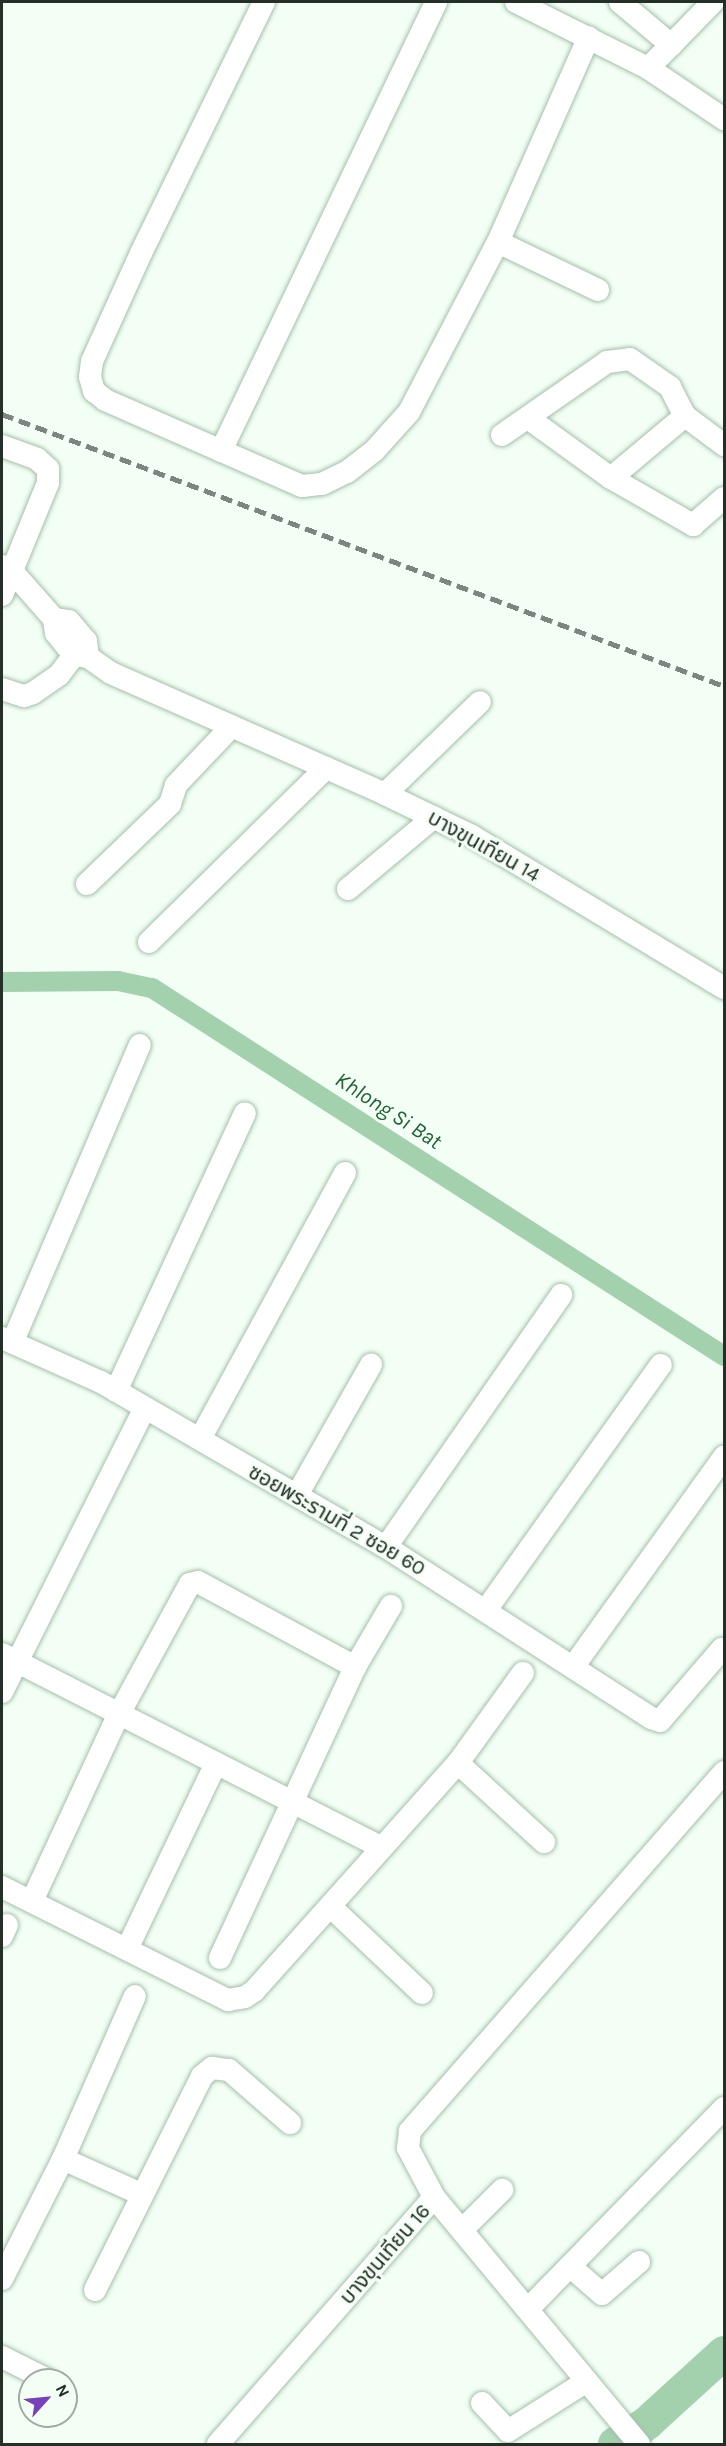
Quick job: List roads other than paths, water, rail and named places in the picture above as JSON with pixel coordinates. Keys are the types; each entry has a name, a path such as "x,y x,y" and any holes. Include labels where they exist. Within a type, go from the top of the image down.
{"street":[{"path":"264,2 92,361 94,391 105,400 302,486 322,484 347,472 387,439 409,412 498,242 589,37"},
{"path":"221,451 436,2"},
{"path":"516,2 648,68 724,119"},
{"path":"620,2 671,45"},
{"path":"648,68 713,2"},
{"path":"498,242 598,290"},
{"path":"502,435 607,363 618,359 630,359 670,387 685,416 724,445"},
{"path":"611,478 685,416"},
{"path":"528,418 611,478 693,525 724,498"},
{"path":"2,446 37,459 48,469 48,483 6,568 2,595"},
{"path":"2,689 24,696 33,693 59,675 92,662 56,633 54,619 6,568"},
{"name":"บางขุนเทียน 14","path":"92,662 434,817 724,988"},
{"path":"385,794 480,702"},
{"path":"87,884 170,804 176,785 232,726"},
{"path":"149,942 326,768"},
{"path":"348,889 434,817"},
{"path":"8,1339 140,1046"},
{"path":"116,1391 245,1113"},
{"path":"200,1439 345,1173"},
{"path":"386,1547 561,1295"},
{"name":"ซอยพระรามที่ 2 ซอย 60","path":"8,1339 116,1391 386,1547 660,1721 722,1649"},
{"path":"297,1496 370,1365"},
{"path":"486,1610 661,1365"},
{"path":"2,1692 9,1657 145,1408"},
{"path":"573,1667 724,1457"},
{"path":"32,1901 119,1714 186,1588 194,1582 355,1667"},
{"path":"220,1958 355,1667 391,1606"},
{"path":"9,1657 381,1847"},
{"path":"2,1887 228,2000 238,1999 254,1991 458,1763 523,1673"},
{"path":"127,1949 216,1762"},
{"path":"458,1763 544,1842"},
{"path":"434,2197 408,2148 410,2131 724,1772"},
{"path":"331,1906 422,1993"},
{"path":"2,2279 63,2159 135,1996"},
{"path":"95,2290 196,2082 212,2068 229,2070 290,2122"},
{"path":"528,2308 724,2109"},
{"path":"63,2159 141,2194"},
{"path":"462,2230 502,2190"},
{"name":"บางขุนเทียน 16","path":"218,2445 434,2197 639,2445"},
{"path":"571,2266 602,2294 639,2262"},
{"path":"2,2357 24,2368"},
{"path":"482,2403 508,2431 586,2381"}],"waterway":[{"name":"Khlong Si Bat","path":"2,982 118,981 152,988 724,1356"},
{"path":"615,2444 647,2423 724,2353"}],"railway":[{"path":"2,414 724,686"}]}
